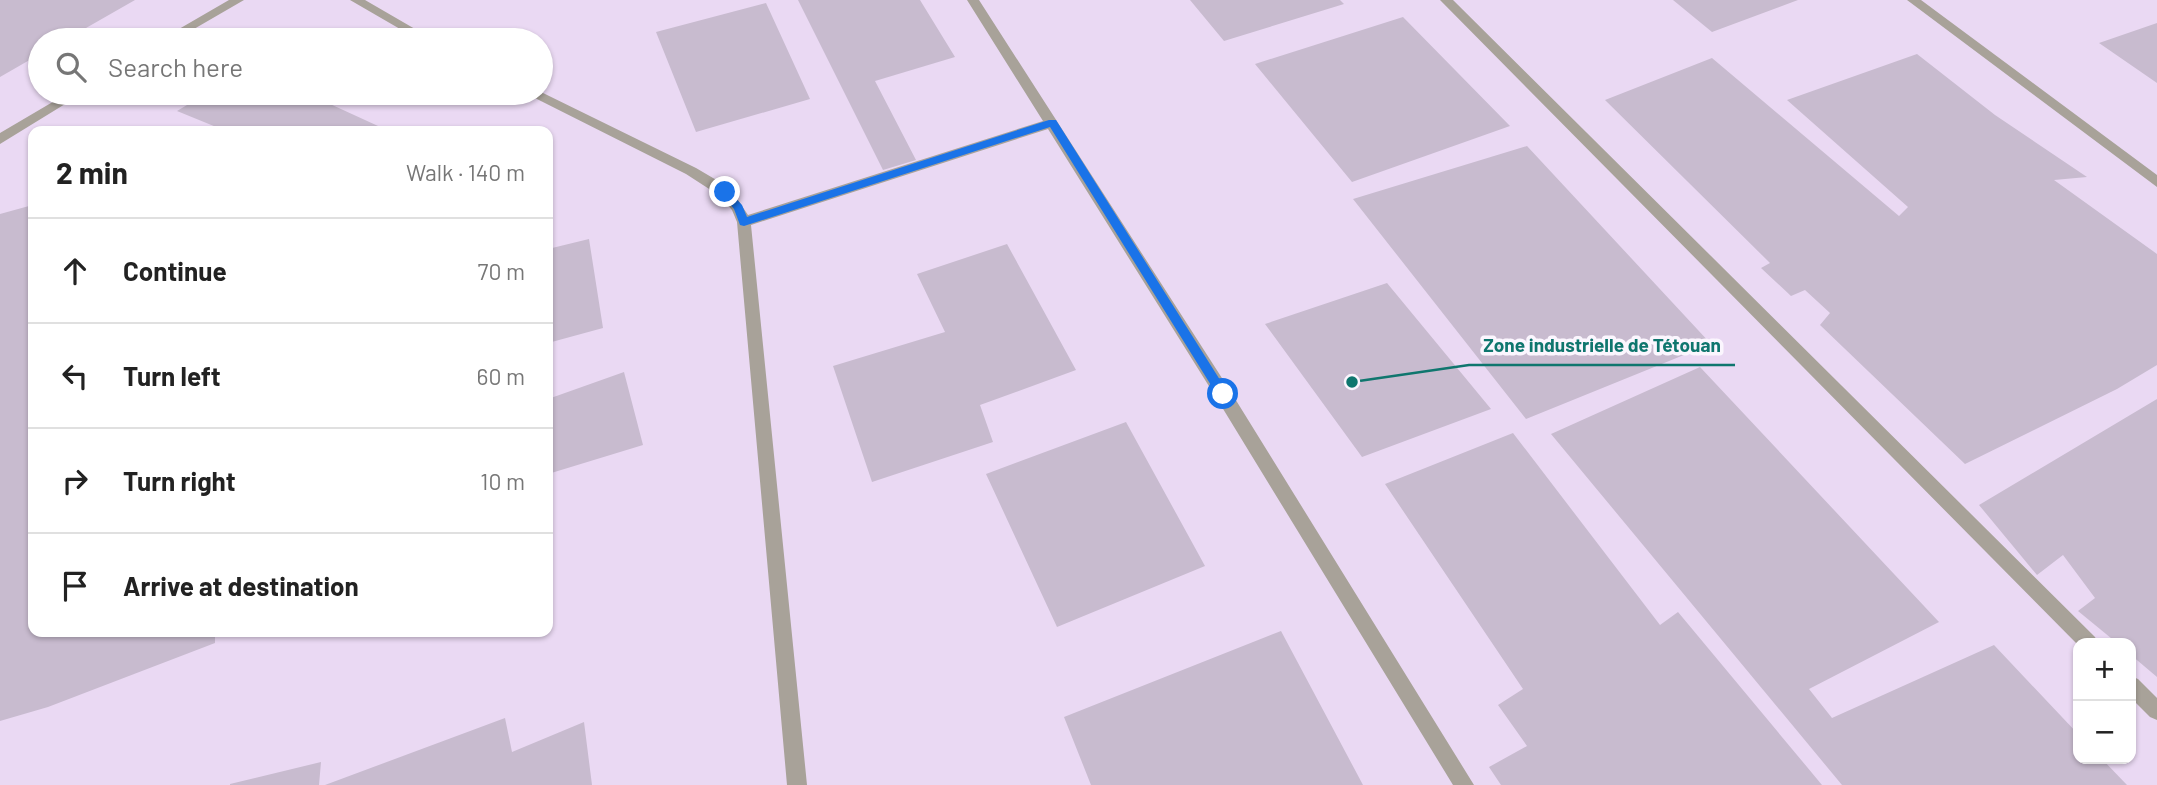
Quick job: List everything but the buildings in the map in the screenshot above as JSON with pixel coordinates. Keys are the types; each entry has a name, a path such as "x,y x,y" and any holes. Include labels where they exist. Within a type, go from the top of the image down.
{"lane":[{"path":"188,28 238,0"},
{"path":"356,0 406,28"},
{"path":"973,0 1053,123 1464,785"},
{"path":"1446,0 2084,638"},
{"path":"1913,0 2157,182"},
{"path":"553,104 699,176 725,192 738,208 744,222 797,785"},
{"path":"0,138 56,105"},
{"path":"744,222 1053,123"},
{"path":"2136,690 2157,711"}],"shaded area":[{"path":"0,0 2157,0 2157,785 0,785"}],"place":[{"name":"Zone industrielle de Tétouan","path":"1352,382"}],"route":[{"path":"725,192 738,208 744,222 1053,123 1223,394"}]}
